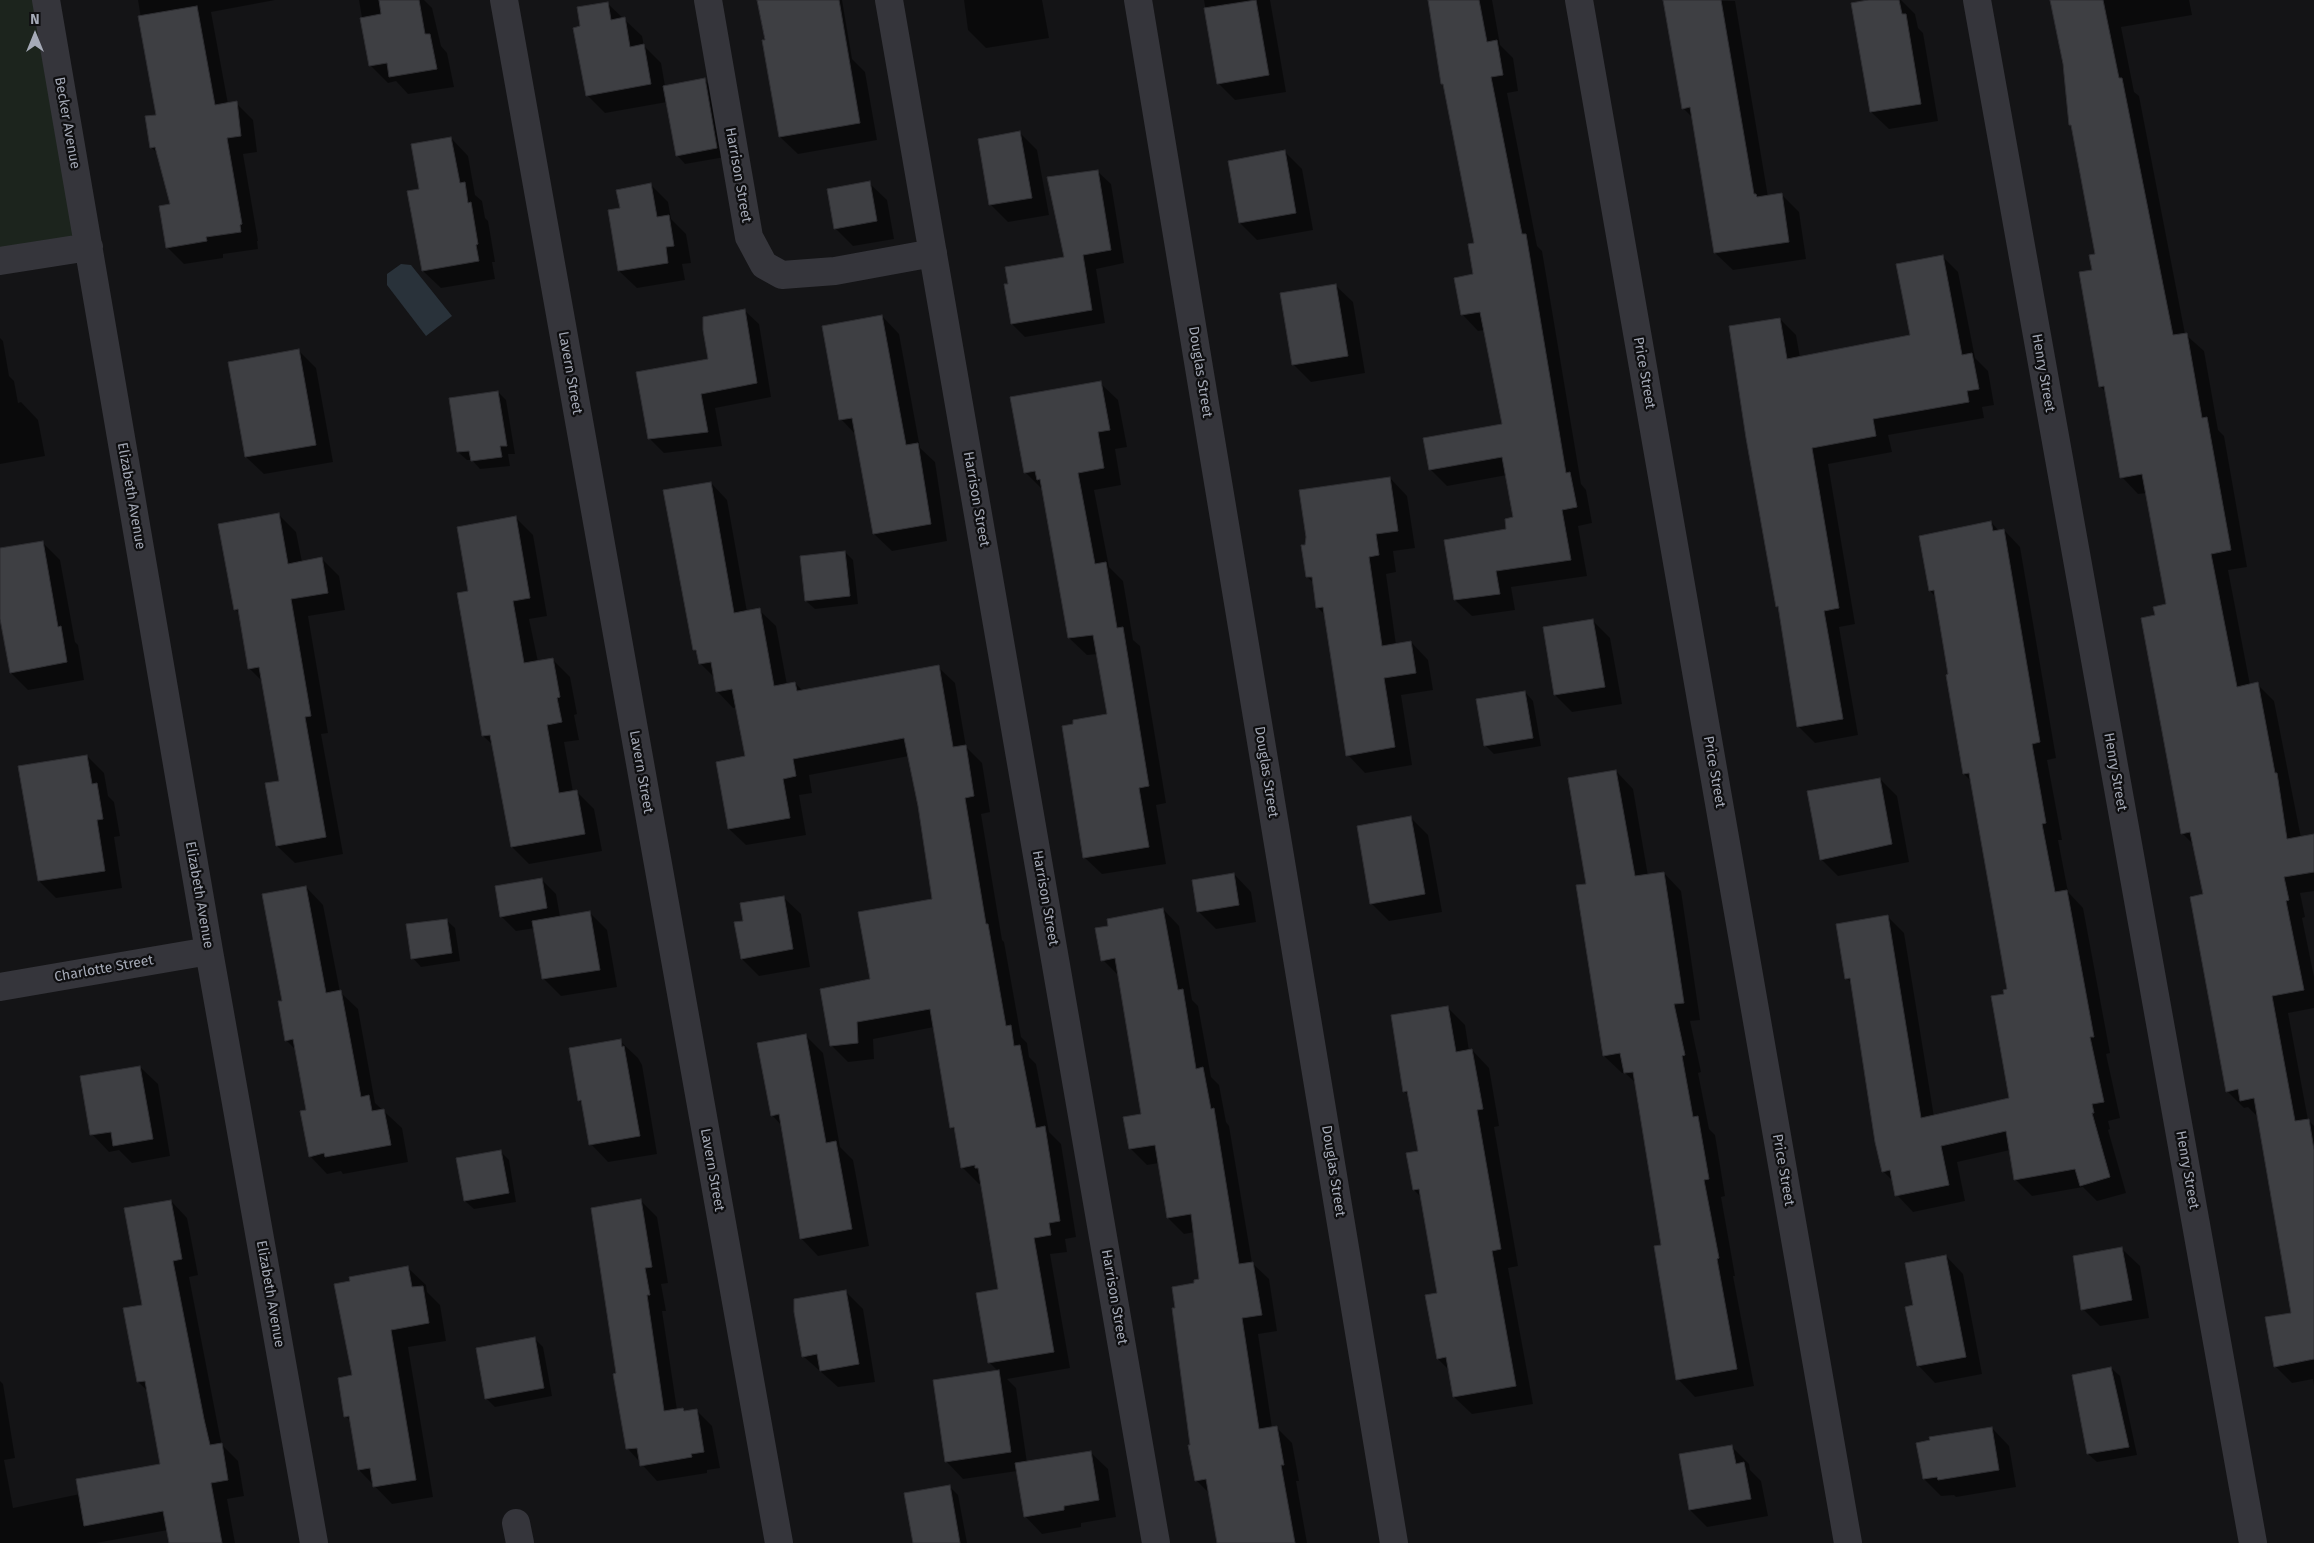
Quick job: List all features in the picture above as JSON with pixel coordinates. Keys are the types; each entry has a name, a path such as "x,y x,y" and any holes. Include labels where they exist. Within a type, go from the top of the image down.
{"street":[{"name":"Becker Avenue","path":"46,0 89,247"},
{"name":"Lavern Street","path":"504,0 779,1543"},
{"name":"Harrison Street","path":"708,0 749,237 764,265 782,275 835,271 933,254"},
{"name":"Harrison Street","path":"889,0 1156,1543"},
{"name":"Douglas Street","path":"1138,0 1394,1543"},
{"name":"Price Street","path":"1579,0 1848,1543"},
{"name":"Henry Street","path":"1976,0 2254,1543"},
{"path":"0,261 89,247"},
{"name":"Elizabeth Avenue","path":"89,247 209,951 314,1543"},
{"name":"Charlotte Street","path":"0,988 209,951"}],"shaded area":[{"path":"0,0 46,0 89,247 0,261"},
{"path":"401,264 411,265 452,316 426,336 387,285 387,274"}],"building":[{"path":"379,0 419,0 425,34 430,34 437,69 389,77 387,63 369,66 360,18 381,14"},
{"path":"757,0 839,0 860,123 779,137 762,40 765,40"},
{"path":"1256,0 1269,75 1217,84 1204,8"},
{"path":"1428,0 1479,0 1487,42 1497,40 1503,75 1491,77 1522,234 1526,234 1566,473 1570,472 1577,507 1562,510 1571,560 1496,571 1500,594 1454,600 1444,540 1506,529 1505,519 1513,517 1502,457 1429,470 1423,438 1502,424 1480,312 1461,315 1454,278 1473,274 1468,244 1474,243 1443,84 1441,84"},
{"path":"1663,0 1721,0 1754,194 1757,197 1782,193 1789,242 1714,253 1690,107 1682,109"},
{"path":"1868,0 1899,0 1902,14 1906,14 1921,104 1870,112 1851,3"},
{"path":"2050,0 2103,0 2119,78 2122,78 2173,335 2187,333 2202,418 2207,417 2231,550 2211,554 2237,687 2258,682 2275,773 2277,773 2287,839 2314,834 2314,872 2284,877 2289,900 2286,901 2304,990 2272,996 2295,1121 2309,1119 2314,1150 2314,1359 2274,1367 2265,1317 2291,1313 2254,1098 2240,1101 2238,1089 2226,1092 2190,897 2203,894 2190,832 2181,834 2141,618 2155,615 2153,607 2166,604 2142,474 2120,478 2104,386 2099,387 2079,272 2092,270 2089,255 2095,254 2071,125 2069,125 2063,64"},
{"path":"608,2 611,20 625,17 630,47 644,44 651,84 586,96 573,28 580,26 577,7"},
{"path":"197,6 215,105 237,101 241,136 227,138 242,224 240,225 241,232 206,237 207,241 166,248 159,206 170,204 155,147 150,148 145,116 156,115 138,16"},
{"path":"705,78 717,148 676,156 663,86"},
{"path":"1020,131 1032,198 989,205 978,139"},
{"path":"451,137 460,183 465,182 468,203 471,202 479,261 422,271 407,191 419,189 411,144"},
{"path":"1285,150 1296,213 1239,223 1228,161"},
{"path":"1098,170 1111,250 1083,255 1092,310 1011,324 1004,284 1008,284 1005,267 1064,257 1047,177"},
{"path":"870,181 877,221 834,229 827,189"},
{"path":"651,183 657,217 669,215 674,246 666,247 668,263 618,271 608,210 620,208 616,190"},
{"path":"1943,255 1962,355 1972,353 1979,389 1967,391 1969,402 1873,419 1876,436 1812,448 1839,608 1824,611 1843,719 1797,727 1778,606 1776,607 1746,438 1729,326 1780,318 1787,359 1910,335 1896,264"},
{"path":"1336,284 1348,356 1292,365 1280,293"},
{"path":"745,309 757,383 701,394 708,432 648,439 636,372 708,359 703,330 703,317"},
{"path":"882,315 906,445 918,443 931,524 873,534 852,418 839,420 822,326"},
{"path":"299,349 316,445 245,457 228,362"},
{"path":"1101,381 1110,430 1098,432 1104,468 1078,473 1095,564 1106,562 1117,628 1123,627 1149,786 1139,788 1149,847 1083,858 1062,726 1073,724 1073,720 1107,714 1093,635 1068,638 1040,479 1037,480 1035,471 1024,473 1010,397"},
{"path":"498,391 507,446 500,446 502,457 471,461 469,451 457,452 449,398"},
{"path":"1390,477 1398,531 1376,534 1379,555 1369,557 1382,646 1411,641 1416,673 1384,678 1395,747 1346,756 1323,607 1316,608 1312,577 1306,577 1301,545 1305,545 1306,537 1299,490"},
{"path":"711,482 734,613 760,608 774,686 795,682 797,691 939,665 953,747 966,745 974,796 965,798 986,924 988,924 1006,1026 1011,1025 1014,1046 1020,1045 1036,1128 1045,1126 1060,1221 1049,1223 1051,1235 1034,1238 1054,1352 988,1363 976,1293 998,1289 978,1168 975,1168 975,1165 961,1168 954,1127 950,1128 930,1009 857,1022 858,1043 830,1046 820,989 870,979 858,912 932,899 918,806 904,738 793,759 796,776 783,779 790,818 728,829 716,762 745,756 732,689 716,692 711,662 699,664 696,650 693,650 663,490"},
{"path":"279,513 288,564 322,557 328,593 291,599 311,716 305,717 326,837 276,846 265,783 279,781 259,667 248,669 238,609 234,610 218,524"},
{"path":"516,516 530,598 513,601 524,663 553,658 560,697 557,698 562,722 547,725 559,793 577,790 585,834 511,847 490,735 482,736 457,593 468,591 457,527"},
{"path":"1991,521 1993,531 2004,529 2040,742 2032,744 2046,823 2042,824 2055,892 2067,890 2094,1037 2090,1037 2104,1102 2092,1104 2094,1113 2092,1113 2110,1177 2080,1186 2075,1169 2014,1180 2006,1131 1941,1146 1949,1185 1895,1196 1890,1170 1882,1172 1875,1142 1850,978 1845,979 1836,924 1888,915 1921,1118 2009,1098 1991,996 2004,994 2003,990 2007,989 1969,773 1963,774 1934,590 1929,591 1919,536"},
{"path":"43,541 58,627 61,626 67,662 10,673 0,619 0,548"},
{"path":"845,551 850,596 805,601 800,556"},
{"path":"1593,619 1605,687 1554,695 1543,627"},
{"path":"1525,691 1533,738 1484,746 1476,699"},
{"path":"87,755 92,784 97,783 103,819 97,820 105,871 38,881 18,766"},
{"path":"1616,770 1635,876 1664,872 1684,1003 1674,1004 1685,1055 1682,1056 1693,1117 1698,1116 1709,1179 1704,1180 1737,1369 1676,1380 1654,1246 1661,1245 1633,1072 1624,1073 1620,1053 1603,1056 1576,885 1586,884 1568,778"},
{"path":"1880,778 1892,844 1820,860 1807,791"},
{"path":"1411,816 1425,894 1370,904 1357,826"},
{"path":"1234,873 1239,905 1197,912 1192,880"},
{"path":"542,878 547,908 500,917 495,886"},
{"path":"306,886 326,993 341,990 361,1097 369,1095 372,1111 384,1109 391,1145 325,1157 324,1153 309,1157 300,1111 306,1110 293,1039 285,1041 278,1001 282,1001 262,894"},
{"path":"784,896 793,949 741,959 734,922 743,921 740,903"},
{"path":"1163,908 1178,990 1183,989 1196,1069 1203,1067 1211,1109 1214,1108 1239,1264 1253,1262 1262,1315 1242,1318 1259,1429 1277,1426 1284,1465 1281,1465 1295,1543 1217,1543 1206,1479 1195,1481 1188,1445 1190,1445 1172,1308 1175,1308 1172,1287 1194,1283 1194,1280 1199,1279 1191,1214 1167,1218 1155,1145 1129,1149 1123,1117 1141,1114 1115,958 1101,961 1095,928 1108,926 1107,919"},
{"path":"590,911 600,970 542,979 532,921"},
{"path":"447,919 452,953 411,959 406,924"},
{"path":"1448,1006 1456,1052 1472,1049 1483,1109 1477,1110 1501,1249 1492,1251 1516,1386 1453,1397 1446,1357 1437,1359 1425,1295 1437,1293 1419,1189 1413,1190 1406,1153 1418,1151 1407,1091 1403,1092 1391,1015"},
{"path":"806,1034 826,1143 836,1141 852,1229 800,1239 779,1114 771,1116 757,1043"},
{"path":"621,1039 622,1047 624,1046 640,1136 589,1145 581,1100 578,1101 569,1048"},
{"path":"140,1066 153,1139 113,1146 111,1132 90,1135 80,1076"},
{"path":"501,1150 509,1193 464,1201 456,1158"},
{"path":"641,1199 652,1267 645,1268 650,1295 647,1295 664,1411 683,1408 684,1411 697,1409 704,1452 691,1454 692,1457 640,1466 637,1448 626,1449 613,1374 616,1373 591,1208"},
{"path":"171,1200 182,1259 173,1261 204,1419 210,1445 222,1443 228,1480 211,1483 222,1543 169,1543 163,1511 84,1526 76,1479 160,1464 145,1381 137,1382 123,1308 142,1305 124,1208"},
{"path":"2122,1247 2132,1300 2081,1310 2073,1256"},
{"path":"1946,1255 1966,1357 1917,1366 1905,1307 1913,1305 1905,1263"},
{"path":"408,1266 412,1287 423,1286 429,1323 391,1330 416,1480 373,1487 370,1468 358,1470 349,1416 344,1417 338,1378 352,1375 334,1284 350,1281 349,1277"},
{"path":"846,1290 859,1364 820,1371 817,1354 802,1357 794,1312 794,1299"},
{"path":"535,1337 544,1388 485,1399 476,1348"},
{"path":"2111,1367 2129,1447 2087,1454 2072,1375"},
{"path":"999,1370 1011,1452 945,1462 933,1380"},
{"path":"1992,1427 1999,1470 1938,1480 1937,1477 1923,1479 1916,1443 1930,1440 1929,1437"},
{"path":"1732,1445 1736,1464 1744,1462 1751,1499 1689,1510 1679,1454"},
{"path":"1091,1451 1099,1500 1064,1506 1064,1510 1024,1517 1015,1463"},
{"path":"950,1485 960,1543 913,1543 904,1493"}]}
